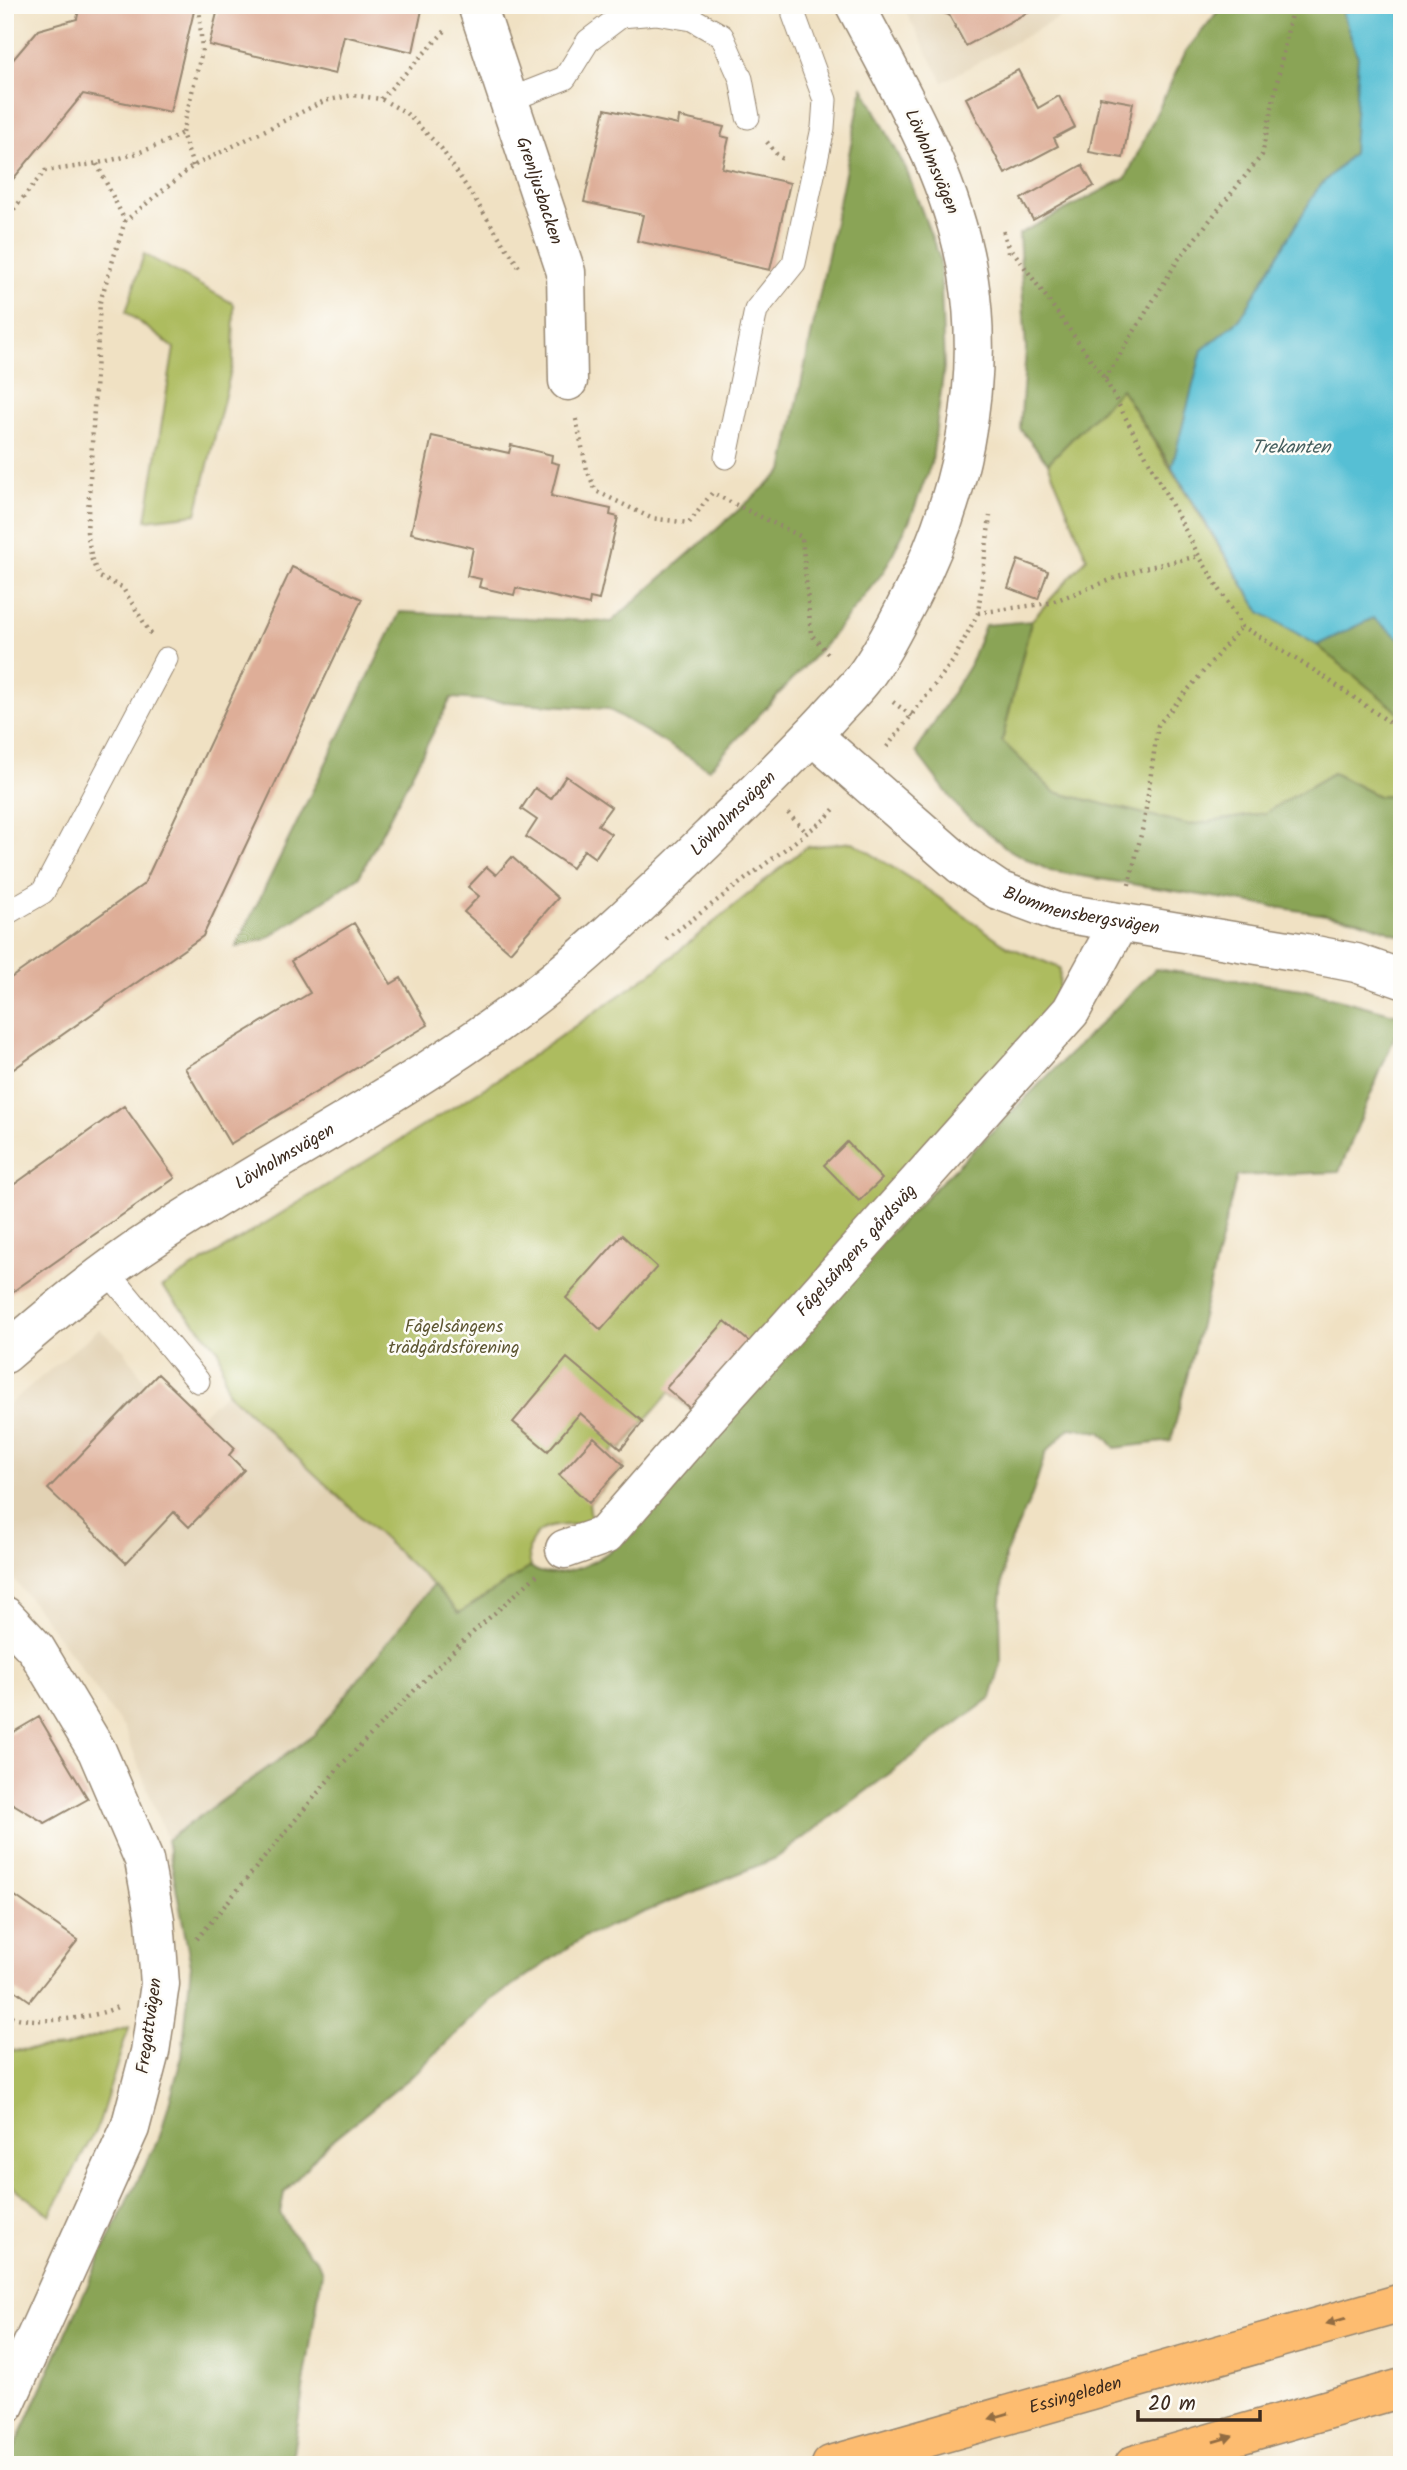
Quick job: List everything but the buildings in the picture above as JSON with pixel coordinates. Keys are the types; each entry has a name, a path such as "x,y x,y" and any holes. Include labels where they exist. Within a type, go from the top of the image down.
{"highway":[{"name":"Essingeleden","path":"831,2465 1402,2303"},
{"path":"1134,2465 1402,2388"}],"street":[{"name":"Lövholmsvägen","path":"5,1354 71,1297 156,1236 450,1057 508,1016 587,953 661,884 812,735 862,680 896,626 924,571 953,497 970,414 975,346 967,271 948,194 910,110 855,5"},
{"name":"Grenljusbacken","path":"463,17 509,100 566,272 568,381"},
{"name":"Blommensbergsvägen","path":"812,735 961,865 998,890 1057,912 1356,963 1402,979"},
{"name":"Fågelsångens gårdsväg","path":"565,1549 605,1535 1071,1012 1119,923"},
{"name":"Fregattvägen","path":"5,1616 36,1649 97,1751 144,1860 155,1920 159,1984 150,2052 130,2128 5,2404"}],"lane":[{"path":"726,457 757,310 794,262 822,128 825,100 794,15 794,5"},
{"path":"509,100 565,78 588,41 621,16 656,13 692,19 722,36 741,79 748,117"},
{"path":"5,914 43,892 166,659"},
{"path":"107,1271 198,1381"}],"path":[{"path":"193,166 182,133 202,51 199,5"},
{"path":"1105,379 1178,260 1262,155 1293,5"},
{"path":"381,99 463,17"},
{"path":"166,659 122,587 99,577 92,560 87,531 100,302 125,221 193,166 324,101 353,95 381,99 405,112 441,148 516,260 521,272"},
{"path":"748,117 779,157 813,170"},
{"path":"5,220 45,171 97,164 136,154 182,133"},
{"path":"97,164 125,221"},
{"path":"1007,243 1105,379 1199,556 1242,626 1320,674 1402,731"},
{"path":"568,381 587,470 596,491 650,518 689,523 712,493 802,537 811,634 828,655 836,645"},
{"path":"978,613 1049,603 1140,569 1199,556"},
{"path":"1119,923 1144,822 1158,725 1242,626"},
{"path":"5,2014 12,2017 59,2020 106,2012 159,1984 340,1766 461,1643 565,1549"}],"shaded area":[{"path":"902,5 1082,5 943,82"},
{"path":"99,1329 124,1350 147,1385 158,1374 201,1415 227,1392 433,1585 315,1734 167,1840 125,1730 5,1568 5,1407"}],"green space":[{"path":"1223,5 1340,5 1358,57 1353,153 1318,188 1240,319 1202,350 1172,467 1121,389 1048,463 1020,429 1026,349 1019,234 1126,178 1186,51"},
{"path":"863,87 906,169 940,259 944,367 932,461 911,517 884,571 828,641 709,769 608,709 451,698 359,877 266,939 236,947 400,612 611,622 783,471"},
{"path":"144,254 234,304 233,362 196,514 146,520 174,348 126,312"},
{"path":"1121,389 1260,612 1317,645 1402,715 1402,735 1399,740 1402,746 1402,797 1378,796 1333,773 1265,813 1190,825 1054,792 1002,742 1031,621 1087,558 1048,463"},
{"path":"1373,618 1402,640 1402,715 1317,645"},
{"path":"1031,621 1002,741 1054,792 1190,825 1265,813 1333,773 1378,796 1402,797 1402,936 1357,920 1050,871 1009,850 961,811 916,752 969,666 985,625"},
{"name":"Fågelsångens trädgårdsförening","path":"853,842 931,892 1007,946 1060,968 1058,1008 695,1413 670,1392 621,1449 617,1446 611,1453 624,1465 589,1503 591,1518 576,1524 545,1528 539,1532 529,1549 531,1567 459,1613 433,1585 227,1392 219,1350 162,1287 494,1082 653,972 806,847"},
{"path":"1155,969 1301,989 1402,1018 1339,1172 1237,1176 1171,1441 1115,1448 1101,1432 1070,1428 1046,1452 1032,1495 1005,1555 1000,1613 1001,1664 991,1698 776,1858 584,1937 490,2001 410,2078 324,2147 284,2193 280,2213 289,2230 318,2262 322,2272 291,2465 7,2465 108,2240 160,2136 182,2056 191,1965 167,1840 315,1734 433,1585 459,1613 531,1567 539,1572 560,1573 583,1566 610,1551 873,1250"},
{"path":"129,2026 98,2126 50,2215 5,2181 5,2051 64,2047"}],"water":[{"name":"Trekanten","path":"1340,5 1402,5 1402,640 1373,618 1317,645 1260,612 1172,467 1202,350 1240,319 1318,188 1353,153 1358,57"}]}
